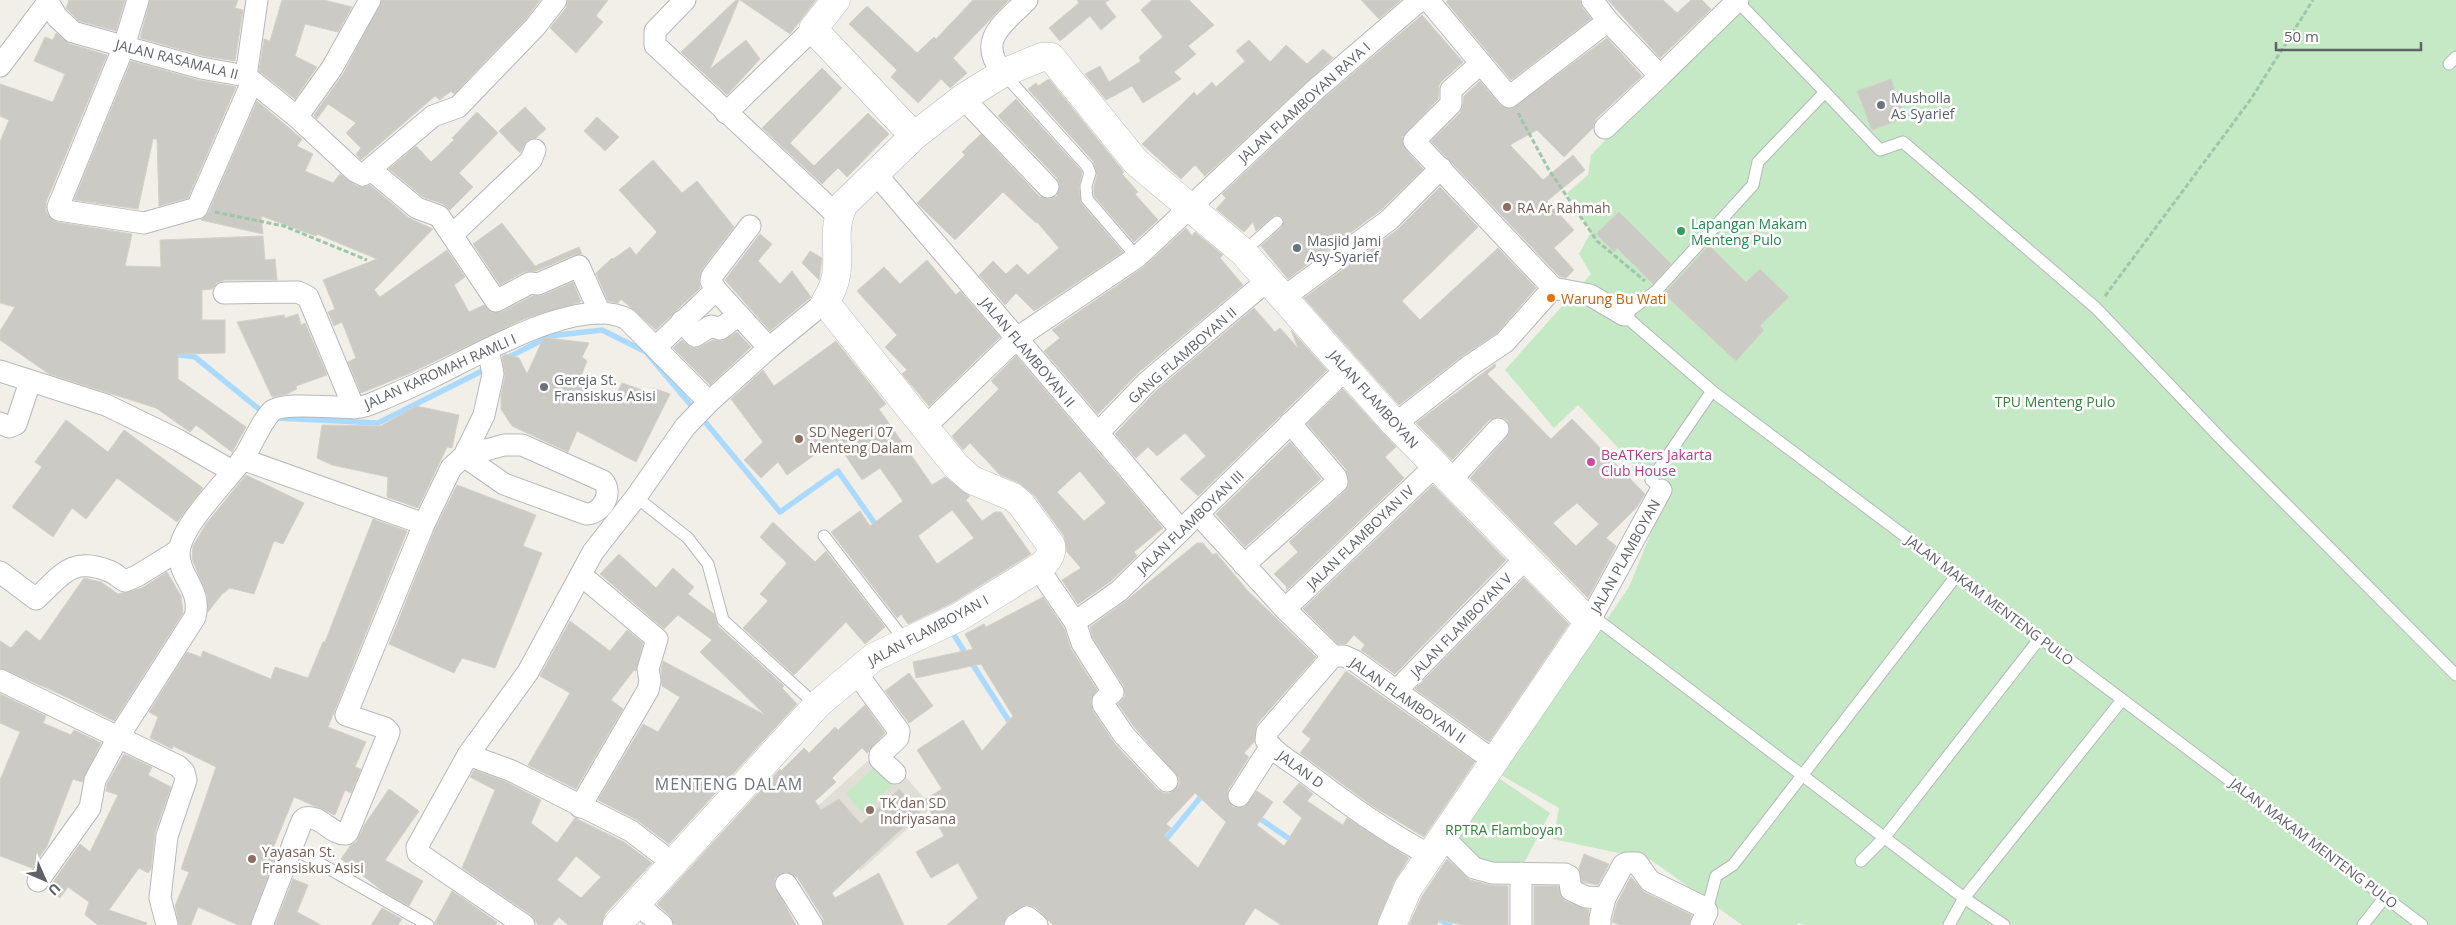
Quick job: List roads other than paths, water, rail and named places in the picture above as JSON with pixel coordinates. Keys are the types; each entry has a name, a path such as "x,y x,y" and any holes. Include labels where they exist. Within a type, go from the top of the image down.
{"street":[{"path":"138,0 124,46 58,208 65,212 144,223 197,208 249,79 297,117 355,171 363,175 433,116 458,107 535,27 556,0"},
{"name":"JALAN RASAMALA II","path":"48,1 60,22 72,32 201,68 249,79 257,0"},
{"path":"297,117 332,68 370,0"},
{"path":"685,0 655,31 655,45 838,216"},
{"path":"726,113 813,29 836,0"},
{"path":"1003,73 993,59 990,46 998,30 1026,0"},
{"name":"JALAN FLAMBOYAN RAYA I","path":"1189,206 1315,90 1420,0"},
{"path":"1428,0 1509,97 1608,21"},
{"path":"1592,0 1608,21 1660,76"},
{"path":"1605,128 1737,0"},
{"path":"0,66 48,1"},
{"path":"524,925 417,851 468,755 528,672 593,552 636,497 685,426 768,348 825,302 835,287 838,270 836,243 838,216 844,204 914,136 813,29"},
{"name":"JALAN FLAMBOYAN","path":"914,136 963,98 1003,73 1042,57 1051,57 1136,162 1244,252 1395,424 1525,559 1589,622"},
{"path":"1395,424 1468,367 1504,342 1553,288 1414,141 1451,104 1451,90 1481,64"},
{"path":"963,98 1048,187"},
{"path":"452,235 531,160 535,150"},
{"name":"GANG FLAMBOYAN II","path":"1098,433 1147,382 1276,289 1389,220 1441,168"},
{"path":"371,170 417,208 439,216 496,301 530,283 538,284 579,266 600,313"},
{"name":"JALAN FLAMBOYAN II","path":"876,174 1181,530"},
{"path":"926,426 1017,338 1137,257 1189,206"},
{"path":"750,226 712,276 711,281 716,290 768,348"},
{"name":"JALAN MAKAM MENTENG PULO","path":"1553,288 1590,295 1624,315"},
{"path":"656,347 716,290"},
{"path":"224,293 298,292 308,297 354,408"},
{"name":"JALAN FLAMBOYAN I","path":"617,925 817,705 855,671 874,657 950,620 1038,568 1049,558 1052,550 1051,545 1021,504 1013,497 972,480 956,466 926,426 825,302"},
{"name":"JALAN KAROMAH RAMLI I","path":"179,550 186,530 237,465 268,417 276,408 302,406 362,407 420,383 488,349 542,326 574,316 600,313 620,315 628,319 656,347 705,406"},
{"path":"682,321 695,336 711,326 720,329 725,327 739,315"},
{"path":"262,925 300,825 305,818 311,817 343,834 351,829 389,732 385,728 346,715 424,524 452,468 466,452 484,415 493,374 488,349"},
{"name":"JALAN FLAMBOYAN III","path":"1075,622 1119,591 1346,368"},
{"path":"0,372 106,405 178,440 237,465 424,524"},
{"path":"0,423 9,427 16,424 30,382"},
{"path":"1244,565 1337,482 1336,477 1290,423"},
{"name":"JALAN FLAMBOYAN IV","path":"1285,609 1442,474 1498,429"},
{"path":"504,445 522,445 603,481 607,488 606,499 595,512 586,514 504,484 466,452 486,450 504,445"},
{"name":"JALAN PLAMBOYAN","path":"1589,622 1661,490"},
{"name":"JALAN FLAMBOYAN II","path":"1198,514 1285,609 1333,656 1344,656 1355,661 1494,761"},
{"path":"0,572 36,599 70,568 91,565 112,572 125,581 137,576 179,550"},
{"path":"38,881 90,808 95,780 119,736 195,617 198,606 196,596 179,560 179,550"},
{"name":"JALAN FLAMBOYAN V","path":"1397,690 1525,559"},
{"path":"1038,568 1075,622 1082,643 1113,692 1103,701 1103,704 1124,735 1167,781"},
{"path":"580,806 648,690 650,681 648,669 657,639 581,575"},
{"path":"1401,913 1436,846 1589,622"},
{"name":"JALAN D","path":"1333,656 1267,732 1266,740 1271,746 1324,786 1411,845 1436,846 1474,868 1492,873 1565,874 1569,876 1571,890 1586,897 1605,898"},
{"path":"855,671 899,731 898,738 880,756 880,759 894,773"},
{"path":"0,680 119,736 178,766 184,772 186,780 167,836 160,898 167,925"},
{"path":"1239,796 1271,746"},
{"path":"468,755 512,772 631,831 674,864"},
{"path":"1600,925 1605,898 1627,862 1637,863 1650,881 1704,917"},
{"path":"1521,872 1521,925"},
{"path":"786,884 812,925"},
{"path":"636,904 662,925"}],"lane":[{"path":"1737,0 1880,150 1903,142 2096,308 2225,443 2456,675"},
{"path":"1003,73 1086,166 1090,173 1086,186 1087,199 1137,257"},
{"path":"1624,315 1656,291 1754,185 1758,162 1825,92"},
{"path":"1244,252 1277,222"},
{"name":"JALAN MAKAM MENTENG PULO","path":"1624,315 1712,391 2422,925"},
{"path":"1661,490 1650,480 1712,391"},
{"path":"636,497 688,538 708,564 723,620 817,705"},
{"path":"824,536 906,642"},
{"path":"1704,917 1716,876 1733,864 1957,575"},
{"path":"1589,622 1599,621 1884,838 1964,898 2004,925"},
{"path":"1862,861 1884,838 2040,638"},
{"path":"1949,925 1964,898 2122,700"},
{"path":"292,847 428,925"},
{"path":"2363,925 2385,897"}],"waterway":[{"path":"505,359 550,336 602,330 646,352 695,410"},
{"path":"172,354 195,357 265,414"},
{"path":"278,418 378,423 488,368"},
{"path":"701,417 780,512 838,471 878,528"},
{"path":"950,629 1012,726"},
{"path":"1162,844 1204,793"},
{"path":"1256,816 1294,842"},
{"path":"1434,917 1450,925"}],"place":[{"name":"Musholla As Syarief","path":"1881,105"},
{"name":"RA Ar Rahmah","path":"1507,207"},
{"name":"Lapangan Makam Menteng Pulo","path":"1681,231"},
{"name":"Masjid Jami Asy-Syarief","path":"1297,248"},
{"name":"Warung Bu Wati","path":"1551,298"},
{"name":"Gereja St. Fransiskus Asisi","path":"544,387"},
{"name":"SD Negeri 07 Menteng Dalam","path":"799,439"},
{"name":"BeATKers Jakarta Club House","path":"1591,462"},
{"name":"TK dan SD Indriyasana","path":"870,810"},
{"name":"Yayasan St. Fransiskus Asisi","path":"252,859"}],"district":[{"name":"MENTENG DALAM","path":"729,784"}],"park label":[{"name":"TPU Menteng Pulo","path":"2055,401"},
{"name":"RPTRA Flamboyan","path":"1504,829"}]}
